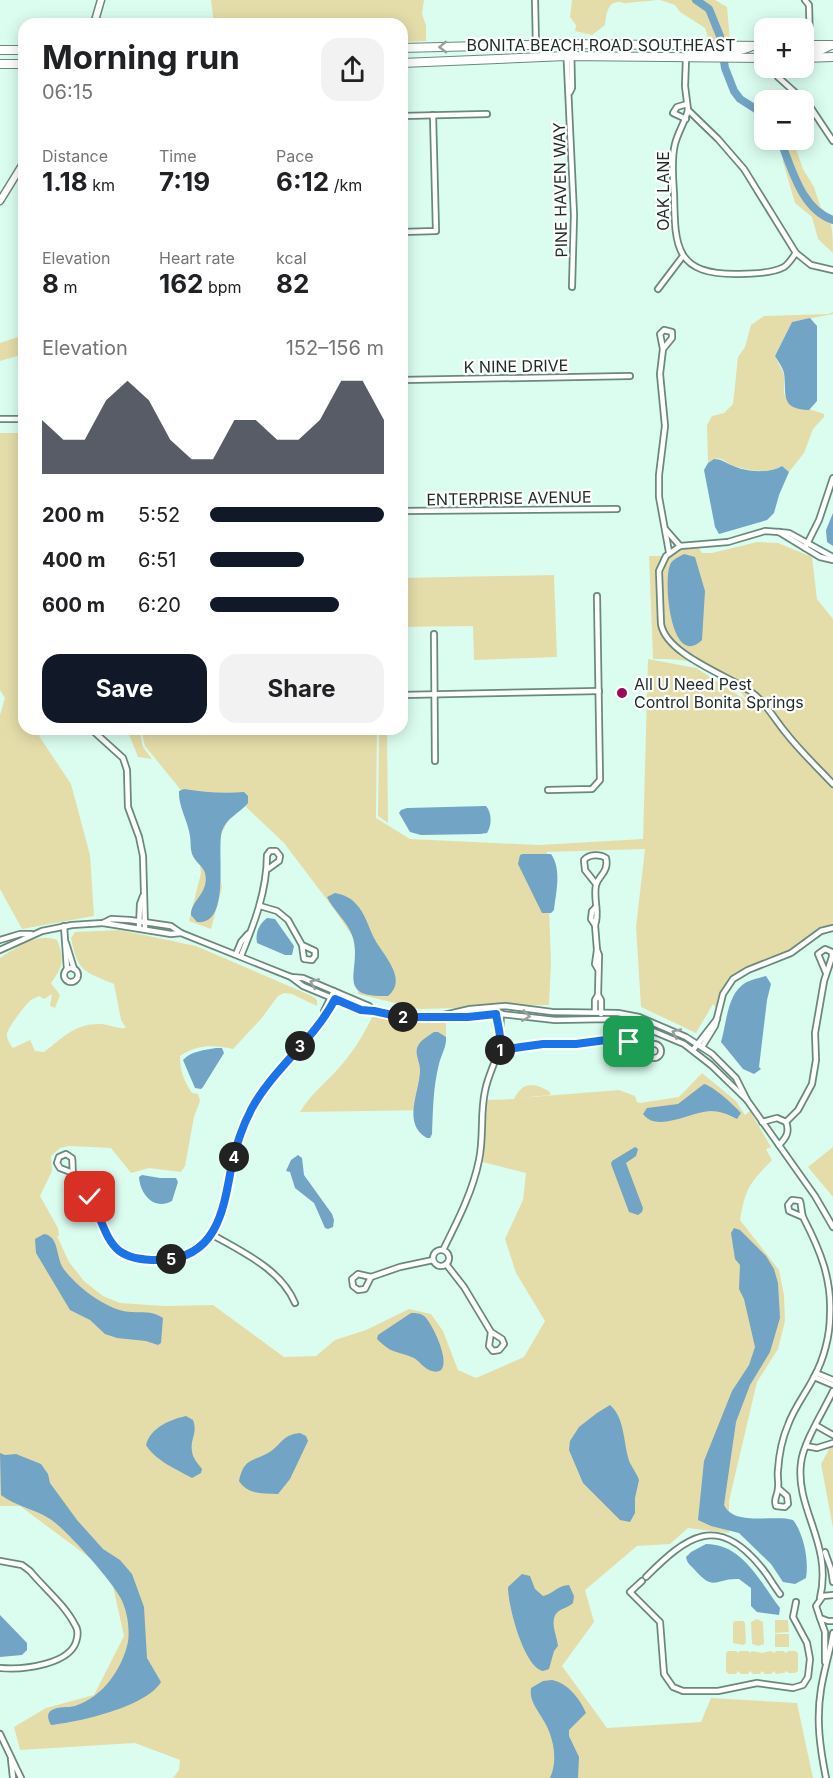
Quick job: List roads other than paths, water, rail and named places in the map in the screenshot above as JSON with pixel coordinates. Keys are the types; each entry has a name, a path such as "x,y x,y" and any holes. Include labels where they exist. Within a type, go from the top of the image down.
{"main road":[{"name":"BONITA BEACH ROAD SOUTHEAST","path":"408,48 568,44 730,52 754,46"},
{"path":"814,47 832,45"},
{"path":"0,50 18,50"},
{"name":"BONITA BEACH ROAD SOUTHEAST","path":"408,63 569,56 685,57 692,53 711,52 730,52 754,56"},
{"path":"814,58 833,57"},
{"path":"0,64 18,64"}],"street":[{"path":"96,18 101,0"},
{"path":"535,0 536,45"},
{"path":"805,0 809,5 808,18"},
{"name":"PINE HAVEN WAY","path":"568,44 567,88 570,92 574,221 572,287"},
{"path":"685,57 688,107 744,169 796,253 811,265 833,270"},
{"path":"779,78 809,105 830,133 833,141"},
{"path":"686,119 673,112 677,107 688,107"},
{"name":"OAK LANE","path":"683,256 675,236 673,157 688,107"},
{"path":"408,116 488,114"},
{"path":"408,232 436,231 433,115"},
{"path":"0,201 18,172"},
{"path":"658,289 683,256 705,271 737,274 759,273 780,268 788,264 796,253"},
{"path":"663,349 660,374 665,440 659,486 669,552"},
{"name":"K NINE DRIVE","path":"408,380 630,376"},
{"path":"0,419 18,419"},
{"path":"806,546 827,500 833,478"},
{"name":"ENTERPRISE AVENUE","path":"408,511 617,509"},
{"path":"666,530 680,546"},
{"path":"833,559 820,557 806,546 779,532 765,531 728,542 680,546 669,552 659,571 662,632 685,655 753,693 793,742 833,784"},
{"path":"548,790 592,789 600,780 597,596"},
{"path":"434,634 435,761"},
{"path":"408,695 598,691"},
{"path":"98,735 114,748 125,764 128,807 140,837 143,856 143,896 139,928"},
{"path":"595,1019 601,1000 598,995 598,969 595,964 597,950 596,884 607,866 606,858 601,855 590,856 585,860 585,870 596,884"},
{"path":"238,955 260,906 268,869"},
{"path":"143,896 146,906 146,929"},
{"path":"260,906 281,913 288,920 303,945"},
{"path":"103,923 111,920 139,921 171,926 181,933 291,977 303,986 361,1010 401,1017 468,1017 499,1014 555,1020 601,1019 636,1024 695,1052 747,1100"},
{"path":"0,940 64,926 103,923 171,934 181,933"},
{"path":"64,926 71,969"},
{"path":"695,1052 715,1026 723,994 734,979 748,970 791,953 821,931 833,928"},
{"path":"0,950 31,934"},
{"path":"786,1122 798,1110 812,1084 816,1068 815,1033 826,973 832,957 832,952 825,949 818,954 826,973"},
{"path":"291,977 303,978 369,1006 374,1011"},
{"path":"74,1173 90,1197 109,1242 126,1256 142,1260 181,1258 201,1247 211,1234 225,1202 236,1148 250,1110 272,1077 312,1033 336,992"},
{"path":"447,1016 470,1009 498,1006 552,1012 618,1013 639,1017 700,1045 727,1067 762,1122 815,1196 833,1227"},
{"path":"443,1250 477,1168 482,1139 484,1092 500,1050 498,1006"},
{"path":"598,1012 601,1019"},
{"path":"500,1050 543,1044 576,1044 614,1040 635,1043 647,1049"},
{"path":"762,1122 777,1118 786,1122"},
{"path":"779,1145 786,1138 788,1131 786,1122"},
{"path":"778,1490 780,1455 788,1424 815,1375 827,1340 830,1316 830,1294 823,1258 803,1217"},
{"path":"211,1234 271,1272 288,1288 295,1303"},
{"path":"433,1260 436,1251 443,1250"},
{"path":"443,1250 448,1256 446,1264"},
{"path":"433,1260 437,1265 446,1264"},
{"path":"371,1277 407,1265 433,1260"},
{"path":"446,1264 465,1287 491,1332"},
{"path":"815,1375 833,1380"},
{"path":"815,1375 833,1385"},
{"path":"833,1391 806,1446 801,1462 802,1487 831,1569 833,1582"},
{"path":"816,1426 833,1435"},
{"path":"806,1446 817,1448 833,1443"},
{"path":"780,1594 744,1548 731,1540 716,1536 703,1536 669,1553 630,1592 660,1622 664,1674 670,1684 683,1691 718,1691 757,1683 793,1689 803,1684 808,1677 810,1659 807,1643 793,1617 796,1602"},
{"path":"824,1549 824,1580 816,1606 824,1628 825,1673"},
{"path":"0,1668 17,1668 61,1659 75,1646 77,1628 72,1618 30,1571 22,1565 1,1560"},
{"path":"820,1598 827,1594 833,1595"},
{"path":"820,1618 833,1621"},
{"path":"833,1633 818,1722 819,1747 826,1776 833,1772"},
{"path":"0,1734 21,1778"},
{"path":"10,1756 13,1778"}],"water":[{"path":"810,318 817,326 817,401 809,410 793,407 786,399 783,371 775,356 792,322"},
{"path":"714,459 750,471 771,470 782,466 789,472 774,513 767,520 719,534 715,527 704,470"},
{"path":"833,513 833,546 827,542 826,530"},
{"path":"684,554 695,557 705,591 702,640 691,646 683,643 676,634 669,604 670,565"},
{"path":"184,789 244,792 248,796 248,803 224,826 222,831 219,900 215,912 208,920 197,922 191,915 193,905 203,891 206,880 204,871 191,852 189,830 179,797 179,791"},
{"path":"486,806 491,819 490,826 487,833 480,834 421,835 410,832 399,813 407,808"},
{"path":"551,854 554,860 557,881 554,910 551,913 542,913 518,864 520,855"},
{"path":"335,893 349,898 359,908 392,967 396,982 388,996 360,992 355,986 355,947 352,935 327,897"},
{"path":"267,918 275,919 294,946 292,955 285,955 257,943 258,929"},
{"path":"766,976 771,984 759,1067 761,1069 754,1074 743,1069 721,1042 735,993 747,982"},
{"path":"434,1032 446,1037 446,1040 436,1081 432,1134 430,1138 427,1138 419,1132 414,1117 420,1072 417,1048"},
{"path":"222,1048 224,1053 203,1087 195,1088 183,1060 194,1053"},
{"path":"704,1084 718,1092 741,1113 737,1119 724,1113 710,1111 657,1122 643,1114 647,1108 678,1104"},
{"path":"635,1147 638,1149 636,1156 626,1163 643,1208 638,1215 629,1212 611,1164 612,1161"},
{"path":"298,1155 302,1158 304,1175 332,1214 333,1227 325,1228 314,1203 295,1188 290,1172 286,1171 291,1160"},
{"path":"142,1175 176,1178 178,1182 172,1201 159,1204 149,1199 140,1183 139,1177"},
{"path":"734,1228 740,1230 766,1256 774,1269 778,1283 780,1318 770,1352 750,1385 736,1422 724,1505 729,1512 745,1518 793,1520 803,1540 807,1564 806,1578 795,1584 783,1582 771,1564 739,1533 698,1520 704,1461 732,1391 749,1365 755,1347 744,1299 739,1289 740,1265 735,1259 731,1233"},
{"path":"44,1234 55,1243 65,1270 91,1295 118,1310 143,1312 163,1318 161,1343 158,1345 105,1334 90,1320 70,1310 36,1253 35,1239"},
{"path":"411,1313 424,1316 438,1340 444,1360 443,1368 438,1371 429,1370 414,1358 391,1350 377,1339 378,1335"},
{"path":"610,1405 619,1418 630,1463 639,1480 635,1498 635,1513 630,1522 620,1520 583,1483 569,1450 570,1441 579,1427"},
{"path":"186,1416 193,1420 195,1429 192,1453 202,1469 201,1473 192,1478 161,1460 146,1445 156,1429 174,1419"},
{"path":"300,1433 306,1436 308,1441 290,1479 278,1494 251,1491 243,1486 239,1481 246,1464 273,1450 289,1436"},
{"path":"0,1453 16,1454 41,1464 48,1474 50,1483 77,1520 103,1549 120,1560 132,1574 144,1607 147,1658 161,1682 141,1699 94,1717 51,1725 48,1717 50,1711 85,1702 110,1681 121,1662 128,1642 127,1619 115,1589 67,1533 50,1519 1,1495"},
{"path":"706,1544 730,1550 740,1557 758,1576 780,1608 779,1615 757,1612 751,1606 751,1588 739,1579 715,1583 706,1581 689,1564 686,1557"},
{"path":"522,1574 530,1576 535,1589 543,1596 562,1586 569,1585 574,1596 573,1603 559,1611 554,1618 558,1646 554,1651 549,1669 543,1671 536,1667 524,1648 511,1608 508,1587"},
{"path":"0,1615 27,1643 27,1650 22,1655 0,1657"},
{"path":"552,1680 563,1684 573,1692 586,1713 569,1730 569,1736 579,1757 578,1778 550,1778 554,1764 553,1743 533,1702 531,1688 543,1681"}],"waterway":[{"path":"696,0 709,9 720,36 725,68 734,91 740,99 754,108"},
{"path":"784,150 805,197 822,215 833,220"}],"place":[{"name":"All U Need Pest Control Bonita Springs","path":"622,693"}]}
